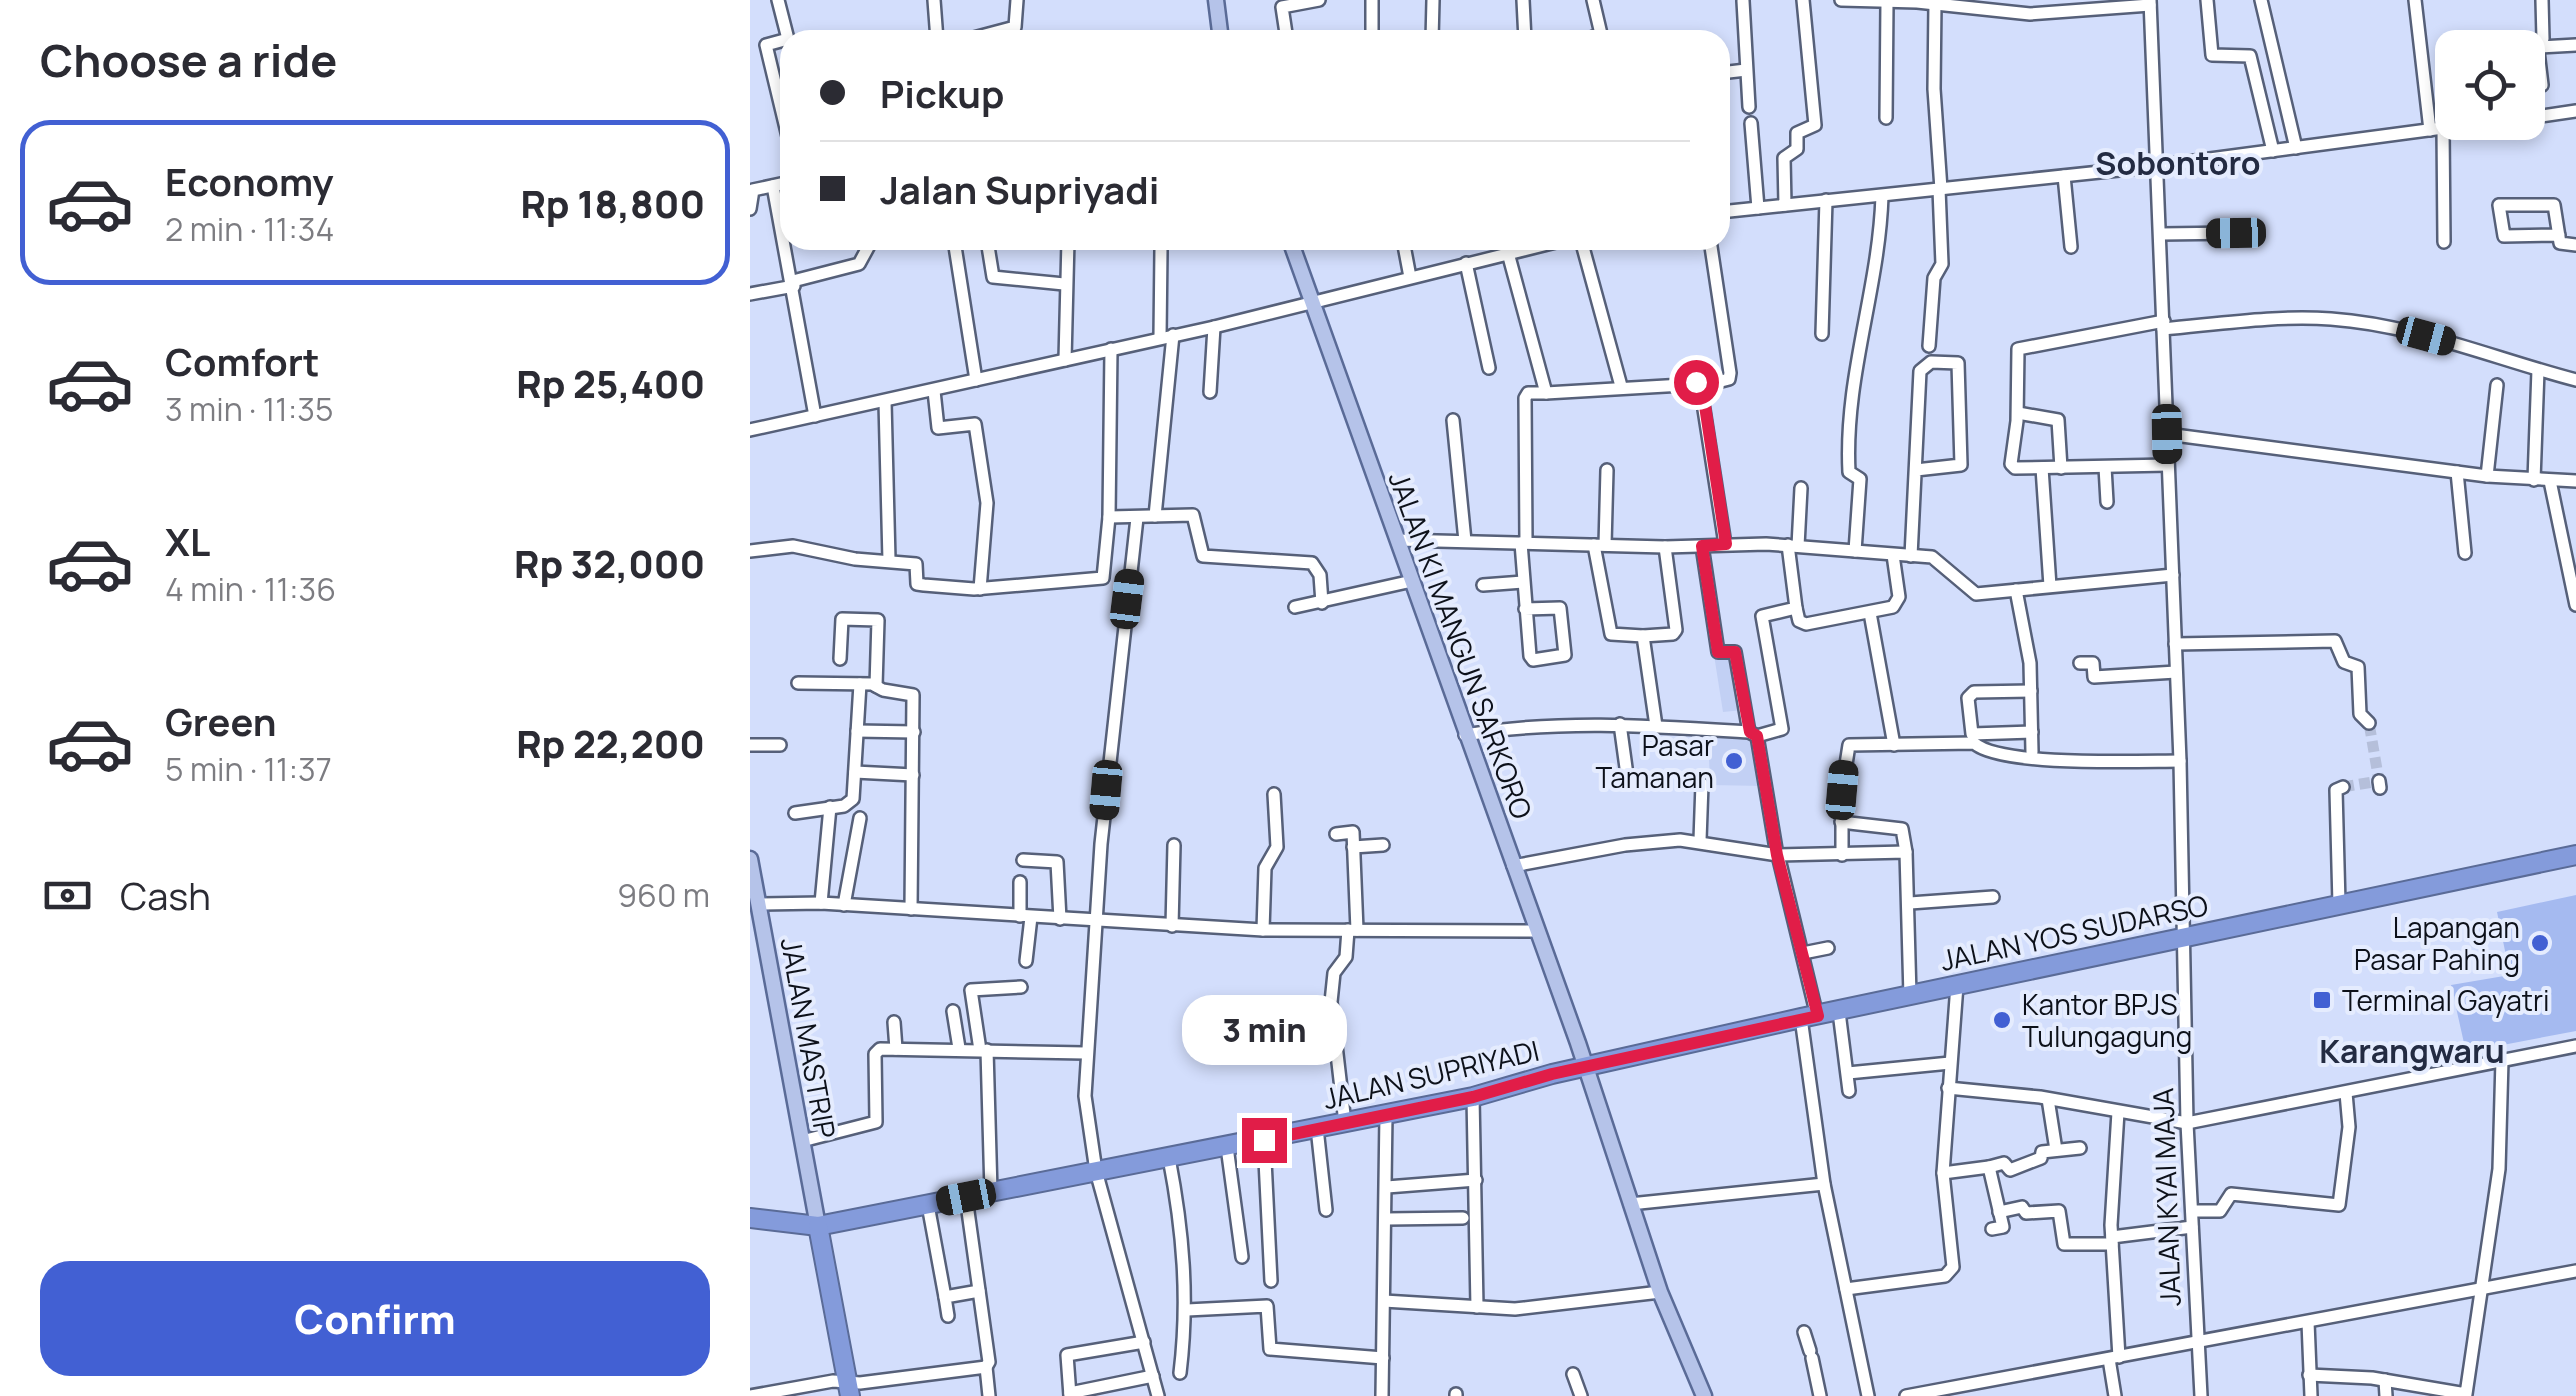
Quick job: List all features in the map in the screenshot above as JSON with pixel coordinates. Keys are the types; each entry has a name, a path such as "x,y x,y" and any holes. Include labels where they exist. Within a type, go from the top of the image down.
{"highway":[{"name":"JALAN YOS SUDARSO","path":"1585,1066 2576,855"},
{"name":"JALAN SUPRIYADI","path":"750,1218 818,1226 1473,1097 1585,1066"},
{"path":"818,1226 849,1389"}],"main road":[{"path":"1216,0 1219,30"},
{"name":"JALAN KI MANGUN SARKORO","path":"1294,250 1585,1066 1660,1292 1704,1396"},
{"name":"JALAN MASTRIP","path":"750,859 818,1226"}],"street":[{"path":"778,0 786,30"},
{"path":"934,0 936,30"},
{"path":"1017,0 1019,30"},
{"path":"1286,30 1282,3 1318,0"},
{"path":"1372,0 1372,30"},
{"path":"1432,30 1433,0"},
{"path":"1523,0 1524,30"},
{"path":"1593,0 1600,30"},
{"path":"1749,107 1742,0 1751,0"},
{"path":"1785,205 1784,158 1797,149 1797,133 1815,126 1804,0"},
{"path":"1841,0 1917,1 2030,14 2150,2"},
{"path":"2207,0 2212,56 2250,56 2273,151"},
{"path":"2260,0 2296,148"},
{"path":"2416,0 2435,123"},
{"path":"2540,30 2542,0"},
{"path":"1886,118 1887,2"},
{"name":"JALAN KYAI MAJA","path":"2150,2 2180,761 2187,1123 2201,1396"},
{"path":"1929,346 1934,278 1942,264 1934,89 1935,3"},
{"path":"1009,30 1016,23"},
{"path":"780,41 766,45 780,88"},
{"path":"2545,48 2576,45"},
{"path":"1730,71 1746,70"},
{"path":"2545,116 2576,111"},
{"path":"1751,123 1758,208"},
{"path":"1730,211 2157,166 2435,129"},
{"path":"2437,140 2444,242"},
{"path":"2064,176 2072,248"},
{"path":"750,209 753,190 780,184"},
{"path":"772,186 780,223"},
{"path":"1855,552 1860,478 1848,472 1848,444 1854,369 1865,303 1873,283 1882,196"},
{"path":"1822,334 1826,200"},
{"path":"2558,235 2504,236 2499,205 2554,206 2561,244 2576,245"},
{"path":"2160,234 2236,233"},
{"path":"786,250 816,416"},
{"path":"750,294 859,264 867,250"},
{"path":"956,250 976,380"},
{"path":"989,250 994,277 1064,284"},
{"path":"1065,360 1067,250"},
{"path":"1155,516 1166,337 1160,250"},
{"path":"1406,250 1410,277"},
{"path":"750,430 1214,327 1514,250"},
{"path":"1583,250 1622,386"},
{"path":"1525,608 1560,608 1565,655 1532,659 1525,608 1523,582 1525,398 1528,394 1546,392 1696,382 1702,386 1729,380 1712,250"},
{"path":"1508,252 1546,392"},
{"path":"1466,263 1489,368"},
{"path":"2168,466 2012,466 2021,347 2164,325 2285,318 2354,321 2426,336 2576,380"},
{"path":"1210,392 1214,327"},
{"path":"750,551 782,546 855,559 916,564 918,585 980,589 1103,578 1109,517 1111,349"},
{"path":"1912,556 1916,470 1922,367 1958,363 1961,465 1916,470"},
{"path":"2534,480 2538,370"},
{"path":"2487,476 2497,385"},
{"path":"1702,386 1726,544"},
{"path":"934,390 938,428 976,424 987,502 980,589"},
{"path":"885,402 889,560"},
{"path":"2018,413 2058,420 2061,468"},
{"path":"1453,420 1465,541"},
{"path":"2167,434 2487,476 2576,481"},
{"path":"2104,467 2107,502"},
{"path":"2042,468 2050,586"},
{"path":"1607,470 1599,545 1610,632 1616,637 1676,632 1665,547"},
{"path":"2457,472 2465,553"},
{"path":"2550,481 2576,606"},
{"path":"1801,488 1793,546 1799,622 1870,612 1899,603 1893,554"},
{"path":"1109,517 1192,515 1199,548 1208,557 1312,563 1320,575 1322,602"},
{"path":"1137,518 1106,790 1085,1096 1096,1171 1158,1396"},
{"path":"1398,540 1793,546 1936,558 1972,594 2173,575"},
{"path":"1702,546 1718,652 1735,652 1803,953 1824,1184 1868,1396"},
{"path":"1295,608 1412,581"},
{"path":"1484,585 1523,582"},
{"path":"2016,590 2031,691 2032,752"},
{"path":"1465,735 1527,725 1620,724 1753,734 1782,729 1762,616 1796,608"},
{"path":"1870,612 1894,746"},
{"path":"840,659 842,619 878,620 876,686"},
{"path":"1643,636 1656,726"},
{"path":"2174,644 2335,641 2344,662 2358,667 2360,714 2369,723"},
{"path":"2080,663 2093,663 2094,678 2176,672"},
{"path":"798,683 860,684 912,692 910,910"},
{"path":"795,813 852,802 860,684"},
{"path":"2031,691 1974,692 1968,698 1972,734 2032,732"},
{"path":"1620,724 1626,775"},
{"path":"857,731 914,732"},
{"path":"1842,855 1846,746 1974,743 1986,751 2068,760 2180,761"},
{"path":"750,745 780,745"},
{"path":"856,772 913,775"},
{"path":"1700,840 1702,784"},
{"path":"2339,904 2336,789 2343,787"},
{"path":"1263,930 1264,868 1276,847 1274,794"},
{"path":"821,904 830,808"},
{"path":"844,905 860,818"},
{"path":"1841,822 1902,829 1910,903 1910,996"},
{"path":"1336,834 1353,832 1354,846 1352,930 1346,957 1333,978 1331,1002 1345,1123"},
{"path":"1513,866 1624,844 1700,840 1778,855 1906,852"},
{"path":"1172,926 1174,845"},
{"path":"1354,846 1383,845"},
{"path":"1022,860 1058,862 1060,919"},
{"path":"1020,882 1026,961"},
{"path":"1910,903 1994,898"},
{"path":"760,904 844,905 1263,930 1537,931"},
{"path":"1803,953 1828,948"},
{"path":"1846,1289 1951,1272 1943,1173 1957,985"},
{"path":"991,1192 984,1050 971,990 1021,987"},
{"path":"953,1012 959,1048"},
{"path":"1839,1012 1849,1091"},
{"path":"894,1022 896,1049"},
{"path":"1948,1088 2048,1099 2187,1123 2576,1046"},
{"path":"802,1141 876,1122 876,1054 880,1049 1085,1053"},
{"path":"2309,1376 2385,1380 2466,1394 2499,1169 2502,1060"},
{"path":"1848,1073 1950,1063"},
{"path":"2192,1211 2220,1211 2230,1194 2340,1205 2349,1127 2346,1093"},
{"path":"1473,1097 1476,1180 1471,1218 1478,1306"},
{"path":"2048,1099 2056,1150"},
{"path":"2115,1396 2112,1241 2118,1112"},
{"path":"1382,1396 1388,1186 1386,1114"},
{"path":"1316,1128 1326,1210"},
{"path":"1264,1140 1271,1281"},
{"path":"1226,1147 1242,1257"},
{"path":"1943,1173 2004,1163 2009,1170 2041,1158 2042,1152 2080,1148"},
{"path":"1169,1158 1183,1230 1180,1242 1186,1310 1180,1373"},
{"path":"1989,1167 2003,1227 1992,1229"},
{"path":"1388,1186 1476,1180"},
{"path":"1630,1204 1824,1184"},
{"path":"966,1197 989,1362 989,1396"},
{"path":"928,1205 948,1316"},
{"path":"1999,1212 2022,1208 2026,1214 2060,1211 2064,1244 2112,1241 2192,1226"},
{"path":"1387,1218 1471,1218"},
{"path":"1906,1396 2576,1271"},
{"path":"945,1296 979,1291"},
{"path":"1384,1301 1515,1310 1660,1292"},
{"path":"1186,1310 1267,1306 1266,1342 1270,1349 1383,1358"},
{"path":"2308,1322 2311,1396"},
{"path":"1804,1332 1820,1396"},
{"path":"1144,1342 1067,1356 1070,1395 1153,1376"},
{"path":"750,1396 849,1389 986,1366"},
{"path":"1572,1374 1581,1396"},
{"path":"2385,1380 2386,1396"}],"shaded area":[{"name":"Pasar Tamanan","path":"1733,652 1743,710 1723,712 1714,655"},
{"name":"Pasar Tamanan","path":"1708,732 1755,737 1764,786 1710,785"},
{"name":"Lapangan Pasar Pahing","path":"2576,895 2576,1031 2466,1052 2451,985 2510,975 2497,912"}],"tunnel":[{"path":"2343,787 2379,781 2369,723"}],"place":[{"name":"Pasar Tamanan","path":"1734,761"},
{"name":"Lapangan Pasar Pahing","path":"2540,943"},
{"name":"Terminal Gayatri","path":"2322,1000"},
{"name":"Kantor BPJS Tulungagung","path":"2002,1020"}],"district":[{"name":"Sobontoro","path":"2178,163"},
{"name":"Karangwaru","path":"2412,1051"}],"route":[{"path":"1264,1140 1473,1097 1552,1074 1818,1016 1777,855 1757,736 1750,732 1735,652 1718,652 1702,546 1726,544 1702,386 1696,382"}]}
